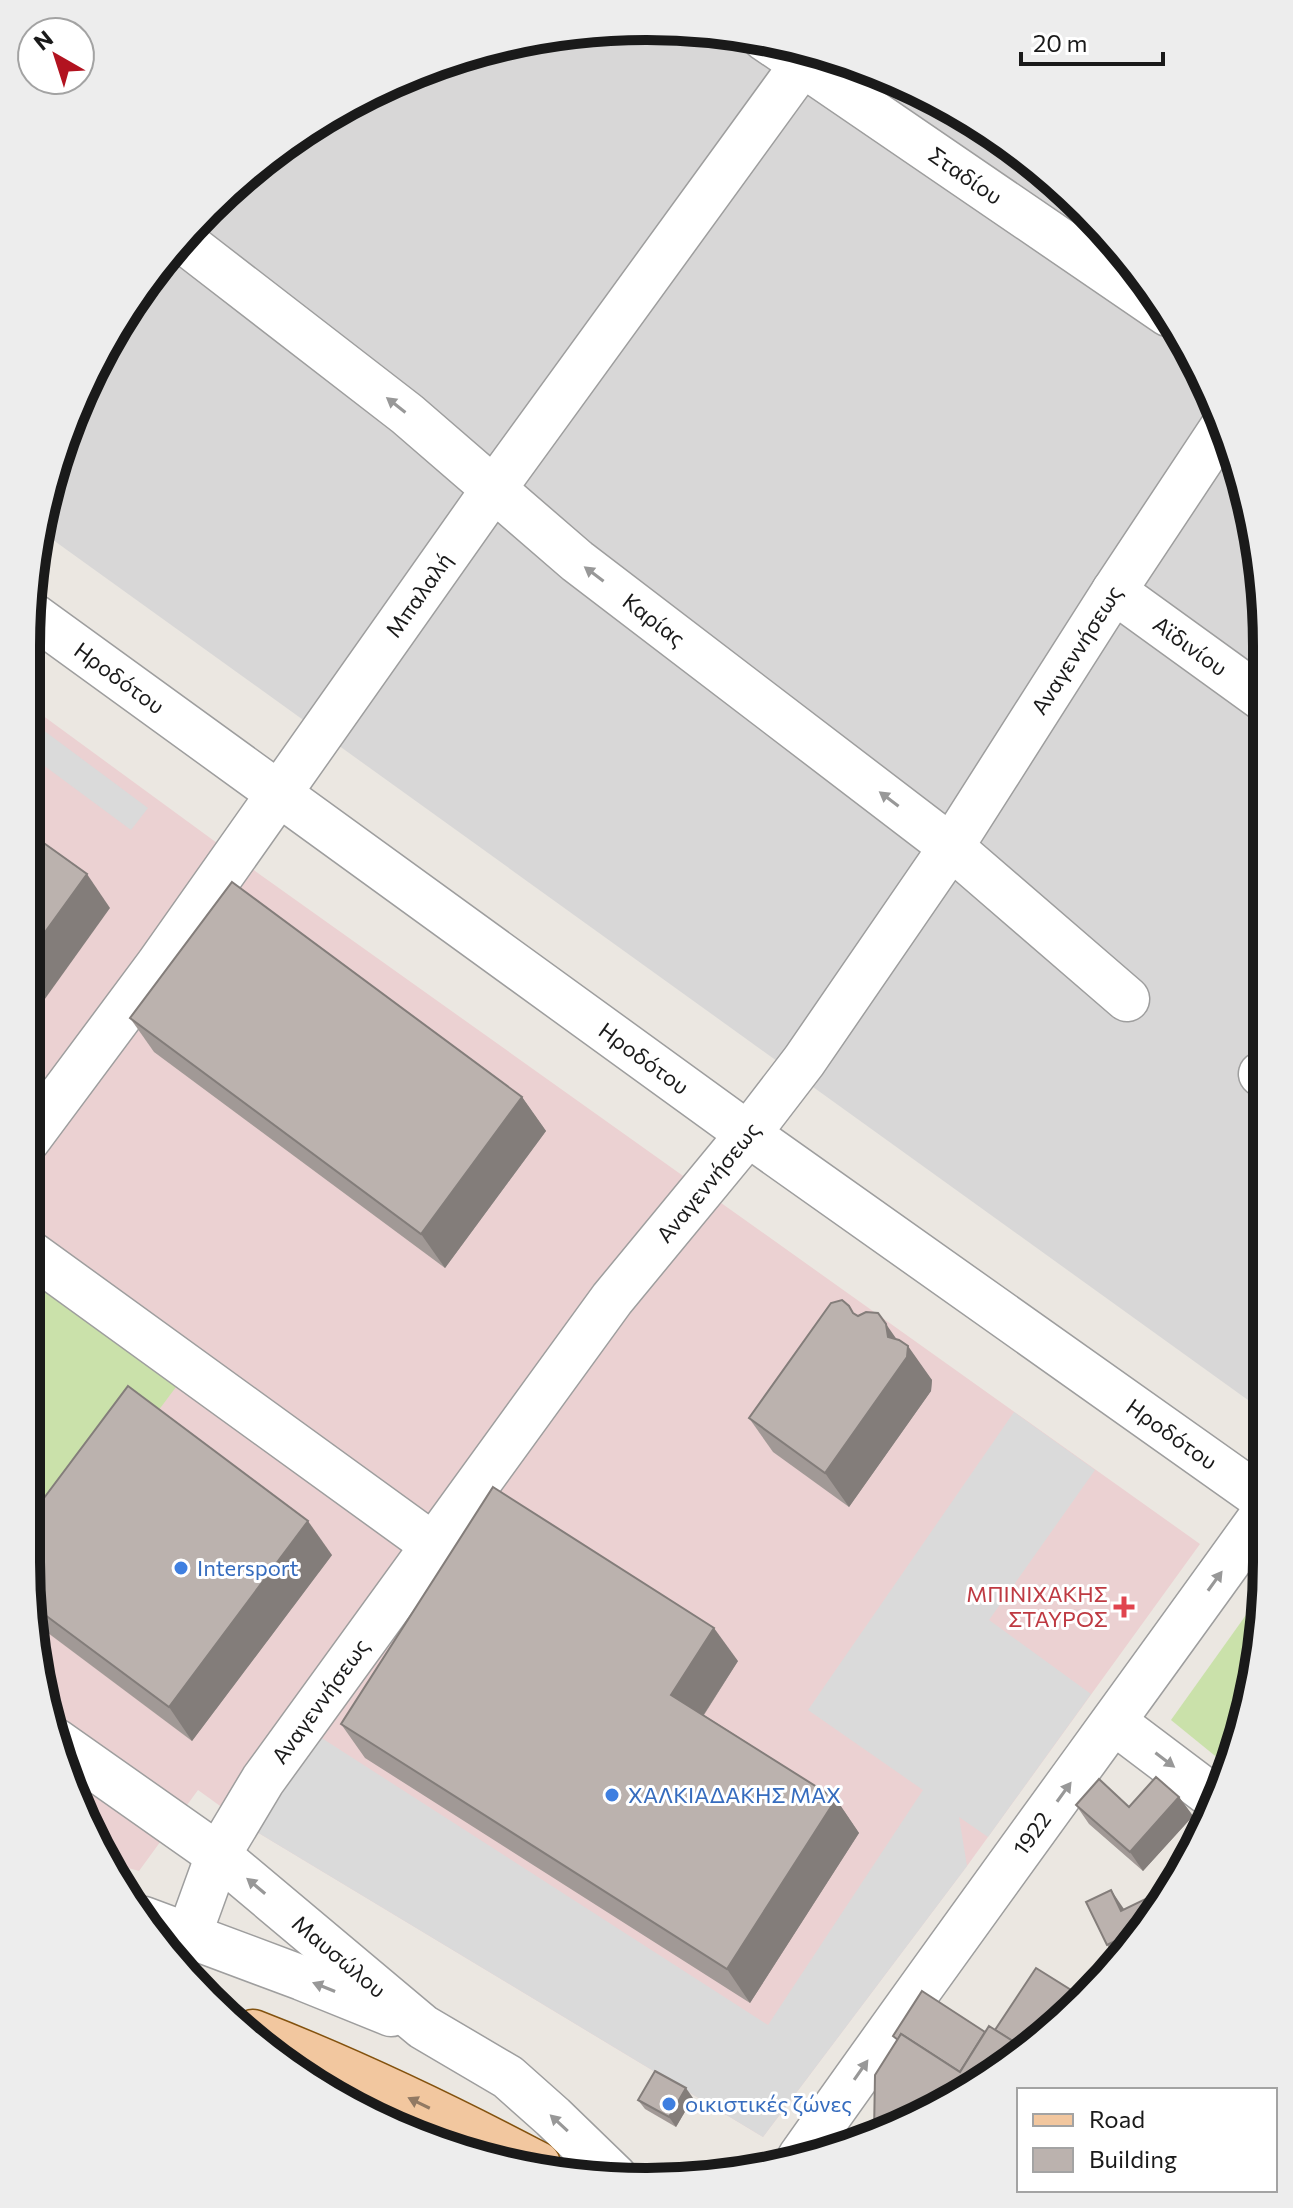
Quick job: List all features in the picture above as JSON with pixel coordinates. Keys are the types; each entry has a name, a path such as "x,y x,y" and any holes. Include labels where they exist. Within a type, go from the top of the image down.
{"main road":[{"path":"274,2040 398,2093 517,2153"}],"street":[{"name":"Μπαλαλή","path":"40,1124 158,965 493,490 805,61"},
{"name":"Σταδίου","path":"817,65 1140,294"},
{"name":"Καρίας","path":"191,247 407,414 577,561 951,847 1127,999"},
{"name":"Αναγεννήσεως","path":"189,1935 218,1855 263,1780 612,1299 804,1061 951,847 1216,438"},
{"name":"Αϊδινίου","path":"1114,591 1253,692"},
{"name":"Ηροδότου","path":"41,621 748,1134 1253,1492"},
{"path":"40,1260 433,1545"},
{"name":"1922","path":"808,2146 1253,1528"},
{"path":"1114,1722 1208,1793"},
{"name":"Μαυσώλου","path":"71,1751 218,1855 423,2027 508,2077 604,2167"},
{"path":"161,1925 423,2027"}],"shaded area":[{"path":"607,41 686,41 726,45 841,72 879,86 950,121 1016,165 1046,191 1128,277 1172,343 1207,414 1232,490 1248,567 1253,646 1253,1404 50,538 72,452 86,414 121,343 165,277 191,247 277,165 343,121 378,103 414,86 490,61 567,45"},
{"path":"40,714 262,876 1200,1544 967,1866 763,2137 252,1829 198,1790 139,1871 121,1865 86,1794 72,1756 52,1680 41,1601"},
{"path":"40,728 148,808 131,830 40,763"},
{"path":"1014,1412 1095,1470 989,1620 1091,1694 988,1837 959,1817 967,1866 763,2137 252,1829 317,1735 768,2025 923,1790 808,1710"}],"green space":[{"path":"40,1285 176,1387 40,1569"},
{"path":"1251,1608 1241,1680 1220,1760 1171,1720"}],"building":[{"path":"40,840 87,874 40,939"},
{"path":"232,882 522,1097 421,1234 130,1018"},
{"path":"842,1300 858,1316 866,1312 878,1313 886,1324 888,1337 908,1346 907,1357 825,1473 749,1418 831,1303"},
{"name":"Intersport","path":"128,1386 308,1521 169,1707 42,1613 40,1503"},
{"name":"ΧΑΛΚΙΑΔΑΚΗΣ MAX","path":"493,1487 714,1628 671,1695 836,1799 727,1969 341,1724"},
{"path":"1156,1777 1179,1797 1130,1852 1076,1805 1099,1779 1129,1807"},
{"path":"1111,1890 1121,1911 1153,1896 1122,1938 1107,1945 1086,1902"},
{"path":"1036,1968 1073,1991 1016,2043 995,2030"},
{"path":"922,1991 985,2032 960,2072 901,2034 898,2040 893,2036"},
{"path":"989,2026 1016,2043 950,2087 874,2124 875,2075 901,2034 960,2072"},
{"path":"655,2071 686,2088 669,2117 638,2100"}],"place":[{"name":"Intersport","path":"181,1568"},
{"name":"ΜΠΙΝΙΧΑΚΗΣ ΣΤΑΥΡΟΣ","path":"1124,1607"},
{"name":"ΧΑΛΚΙΑΔΑΚΗΣ MAX","path":"612,1795"},
{"name":"οικιστικές ζώνες","path":"669,2104"}]}
